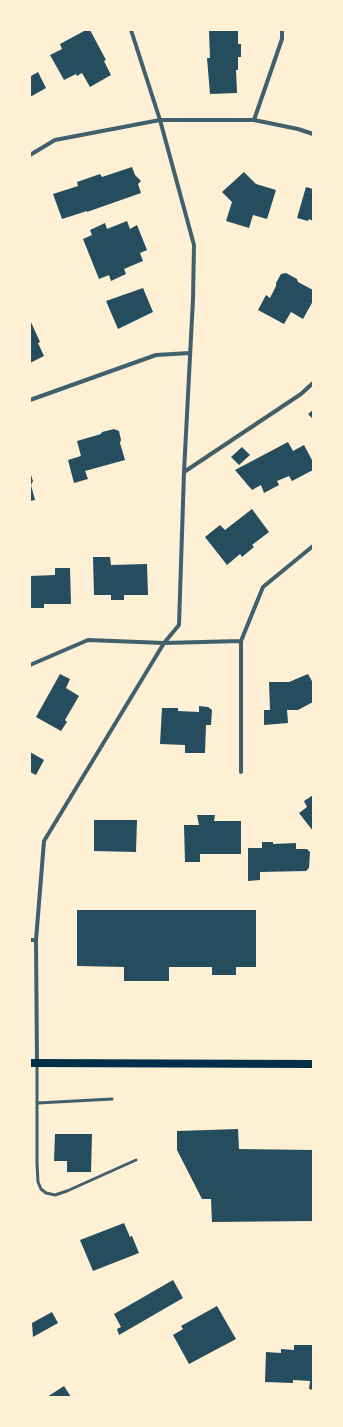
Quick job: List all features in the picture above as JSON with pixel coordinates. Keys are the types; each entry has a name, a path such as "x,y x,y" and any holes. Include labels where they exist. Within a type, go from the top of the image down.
{"main road":[{"path":"34,1063 313,1064"}],"street":[{"path":"34,1063 36,940 44,841 164,642 179,625 194,245 160,120 131,30"},
{"path":"254,120 282,40 282,30"},
{"path":"30,155 55,140 160,120 254,120 298,129 313,134"},
{"path":"30,400 156,355 190,352"},
{"path":"184,472 301,394 313,383"},
{"path":"241,772 241,641 263,587 313,546"},
{"path":"30,665 88,640 164,642 241,641"},
{"path":"30,940 36,940"}],"lane":[{"path":"34,1063 38,1103 38,1182 41,1189 46,1193 55,1195 136,1160"},
{"path":"38,1103 112,1099"}],"building":[{"path":"86,30 90,30 106,60 104,61 111,75 90,87 82,73 77,76 76,74 64,80 50,55 62,49 60,44"},
{"path":"238,30 238,44 241,44 241,57 238,57 238,70 236,70 237,93 210,94 207,58 210,58 209,31"},
{"path":"38,72 46,88 30,97 30,74 31,76"},
{"path":"132,167 135,175 141,181 138,184 141,193 62,219 53,194 78,186 77,182 100,174 102,177"},
{"path":"244,172 256,184 276,190 267,219 253,215 249,228 226,221 232,202 222,192"},
{"path":"306,187 313,189 313,221 309,219 308,221 297,218"},
{"path":"127,221 130,229 137,225 147,250 140,253 143,261 124,269 126,274 111,281 109,275 99,279 83,239 92,235 90,230 105,223 107,229"},
{"path":"286,273 297,279 298,282 313,290 313,301 303,319 291,312 284,324 258,310 266,295 270,298 281,274"},
{"path":"143,288 153,312 118,329 106,301"},
{"path":"30,320 40,342 38,343 44,356 30,363"},
{"path":"313,410 313,419 308,414"},
{"path":"114,429 119,431 121,440 120,443 125,460 85,471 88,479 74,483 68,460 81,456 77,441"},
{"path":"288,442 293,451 304,445 313,462 313,470 292,481 289,476 277,481 279,485 264,493 261,485 252,490 235,470"},
{"path":"242,447 250,455 239,465 231,457"},
{"path":"30,472 33,481 31,485 35,500 30,501"},
{"path":"252,509 269,532 252,545 254,547 242,557 240,554 227,565 205,537 220,525 225,530"},
{"path":"93,557 110,557 111,565 147,564 148,595 124,595 124,600 111,600 111,595 94,595"},
{"path":"55,568 70,568 71,604 44,604 44,608 30,608 30,576 55,575"},
{"path":"60,674 70,679 66,688 79,696 65,720 67,722 61,731 36,717"},
{"path":"308,674 313,683 313,702 298,710 287,710 288,723 264,725 264,710 270,710 269,682 289,682"},
{"path":"199,706 208,707 212,710 211,725 206,725 205,753 185,753 185,745 160,744 162,708 178,708 178,711 199,712"},
{"path":"30,752 44,760 36,775 30,772"},
{"path":"313,795 313,831 299,813 307,807 304,801"},
{"path":"197,815 215,815 214,821 241,821 241,854 200,854 200,862 185,862 184,825 199,825"},
{"path":"94,820 137,820 136,852 94,851"},
{"path":"262,842 273,842 273,844 296,843 296,849 307,849 310,852 309,868 306,871 260,872 260,880 248,881 248,848 262,848"},
{"path":"77,910 256,910 256,967 236,967 236,975 212,975 212,967 169,967 169,981 124,981 124,967 77,966"},
{"path":"238,1129 239,1149 313,1150 313,1221 212,1222 211,1199 202,1199 177,1150 177,1131"},
{"path":"55,1134 92,1134 91,1172 67,1172 67,1161 54,1161"},
{"path":"124,1223 130,1237 132,1236 139,1253 93,1271 80,1240"},
{"path":"173,1280 183,1298 119,1335 117,1329 121,1327 114,1314"},
{"path":"217,1306 236,1339 189,1364 173,1335 183,1329 181,1326"},
{"path":"52,1312 58,1323 33,1337 32,1323"},
{"path":"294,1345 313,1345 313,1390 309,1389 310,1381 293,1380 293,1383 265,1382 266,1352 281,1353 281,1349 294,1350"},
{"path":"64,1386 71,1397 47,1397"}]}
